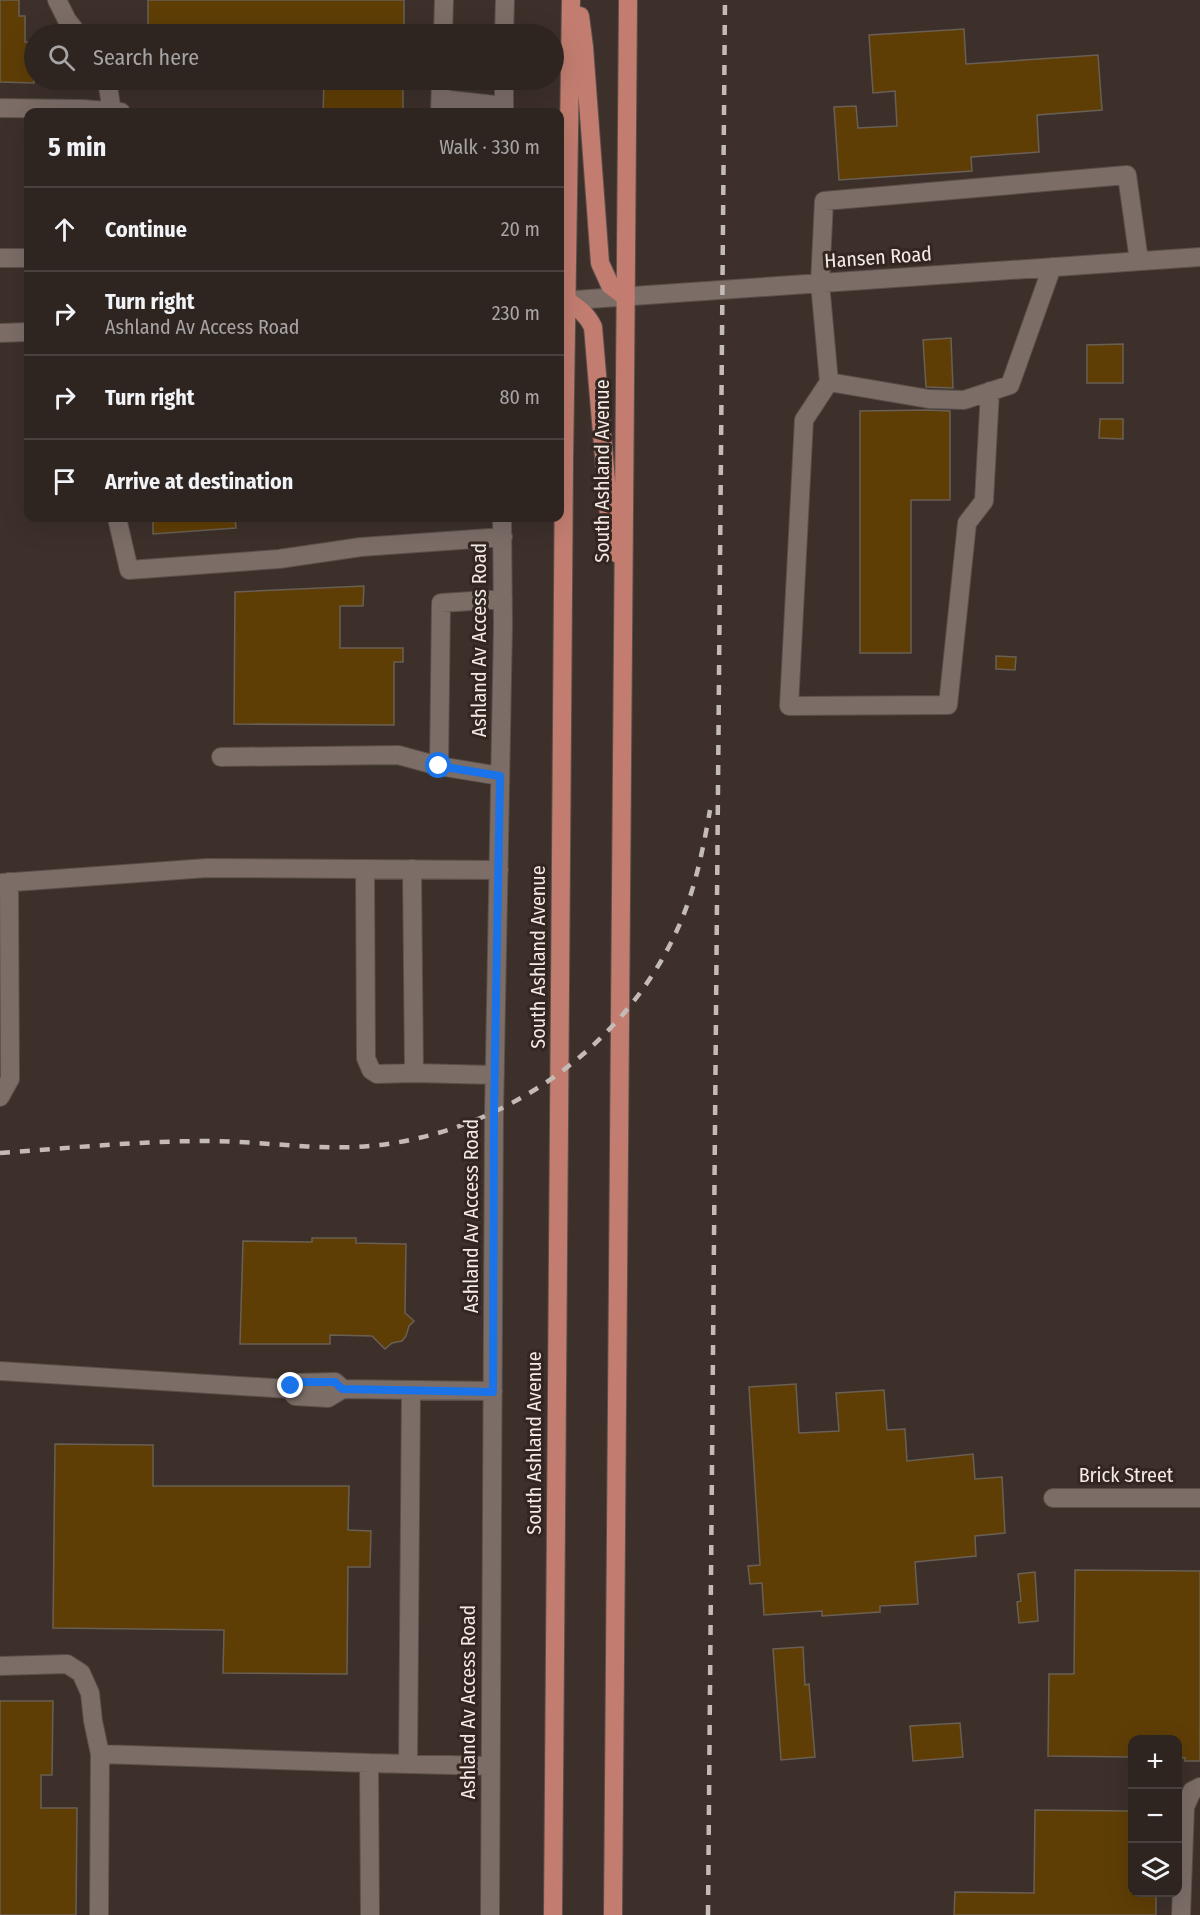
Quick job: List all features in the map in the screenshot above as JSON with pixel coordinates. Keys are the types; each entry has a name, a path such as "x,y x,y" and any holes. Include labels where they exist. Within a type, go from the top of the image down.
{"main road":[{"name":"South Ashland Avenue","path":"564,262 571,0"},
{"path":"577,0 584,47 600,263 610,285 626,297"},
{"name":"South Ashland Avenue","path":"613,1915 628,0"},
{"path":"564,301 580,309 594,327 610,528 623,570"},
{"name":"South Ashland Avenue","path":"553,1915 562,522"}],"street":[{"path":"57,0 70,24"},
{"path":"443,24 444,0"},
{"path":"504,24 505,0"},
{"path":"108,90 111,108"},
{"path":"441,90 440,106 483,108"},
{"path":"504,90 504,108"},
{"path":"0,108 24,110"},
{"path":"990,391 984,501 967,523 948,705 789,706 804,420 829,382 820,283 824,201 1127,175 1139,261"},
{"name":"Hansen Road","path":"564,300 1200,257"},
{"path":"0,258 24,258"},
{"path":"829,382 929,399 964,400 1010,385 1052,267"},
{"path":"0,333 24,332"},
{"path":"118,522 129,570 279,559 361,546 502,537"},
{"name":"Ashland Av Access Road","path":"490,1915 495,1075 503,599 502,522"},
{"path":"439,766 441,603 503,599"},
{"path":"221,757 398,755 439,766 500,776"},
{"path":"0,1097 10,1079 4,882 207,868 499,870"},
{"path":"365,869 366,1058 371,1070 378,1074 495,1075"},
{"path":"412,869 414,1073"},
{"path":"0,1371 289,1389 294,1383 335,1382 342,1389 493,1392"},
{"path":"408,1764 411,1390"},
{"name":"Brick Street","path":"1053,1498 1200,1498"},
{"path":"0,1666 67,1664 81,1673 90,1693 100,1754 99,1915"},
{"path":"100,1754 490,1766"},
{"path":"369,1763 370,1915"},
{"path":"1181,1915 1185,1808 1192,1791 1200,1786"}],"building":[{"path":"0,0 19,0 19,16 25,16 24,83 0,82"},
{"path":"148,0 404,0 404,24 148,24"},
{"path":"964,29 966,64 1098,55 1102,110 1037,115 1039,152 971,157 972,171 839,180 834,107 856,106 858,128 897,126 895,91 873,93 869,35"},
{"path":"324,90 403,90 403,108 323,108"},
{"path":"951,338 953,388 926,387 923,340"},
{"path":"1123,344 1123,383 1087,383 1087,345"},
{"path":"860,411 950,411 950,500 911,500 911,653 860,653"},
{"path":"1100,419 1123,419 1123,439 1099,438"},
{"path":"153,522 235,522 236,528 153,534"},
{"path":"364,586 363,606 340,606 340,648 403,648 403,662 394,662 394,725 234,724 235,592"},
{"path":"996,656 1016,657 1015,670 996,669"},
{"path":"312,1238 356,1238 356,1243 406,1244 405,1313 414,1321 402,1341 392,1343 385,1349 372,1336 330,1335 330,1344 240,1344 243,1241 312,1242"},
{"path":"796,1384 799,1433 839,1431 836,1393 884,1390 887,1430 905,1429 907,1461 973,1454 975,1479 1002,1477 1005,1533 975,1536 976,1556 915,1562 918,1604 880,1606 880,1612 822,1616 822,1611 764,1615 762,1583 750,1584 748,1566 760,1565 749,1387"},
{"path":"55,1444 153,1445 153,1486 349,1486 348,1530 371,1531 370,1567 348,1567 347,1674 223,1673 224,1630 53,1628"},
{"path":"1075,1570 1200,1571 1200,1761 1185,1761 1185,1758 1182,1758 1182,1735 1128,1735 1128,1757 1048,1756 1049,1674 1074,1674"},
{"path":"1035,1572 1038,1621 1019,1623 1017,1602 1021,1601 1018,1574"},
{"path":"803,1647 805,1685 809,1684 815,1757 781,1760 773,1649"},
{"path":"0,1701 53,1701 52,1775 41,1775 41,1808 77,1808 76,1915 0,1915"},
{"path":"960,1723 963,1757 913,1761 910,1726"},
{"path":"1035,1810 1128,1811 1128,1897 1156,1897 1156,1915 954,1915 955,1892 1034,1893"}],"railway":[{"path":"708,1915 725,0"},
{"path":"0,1153 182,1141 230,1141 315,1147 380,1145 427,1136 473,1121 517,1100 557,1075 594,1044 627,1009 655,971 678,928 694,885 710,810"}],"route":[{"path":"291,1386 297,1382 335,1382 342,1389 493,1392 494,1113 500,776 439,766"}]}
